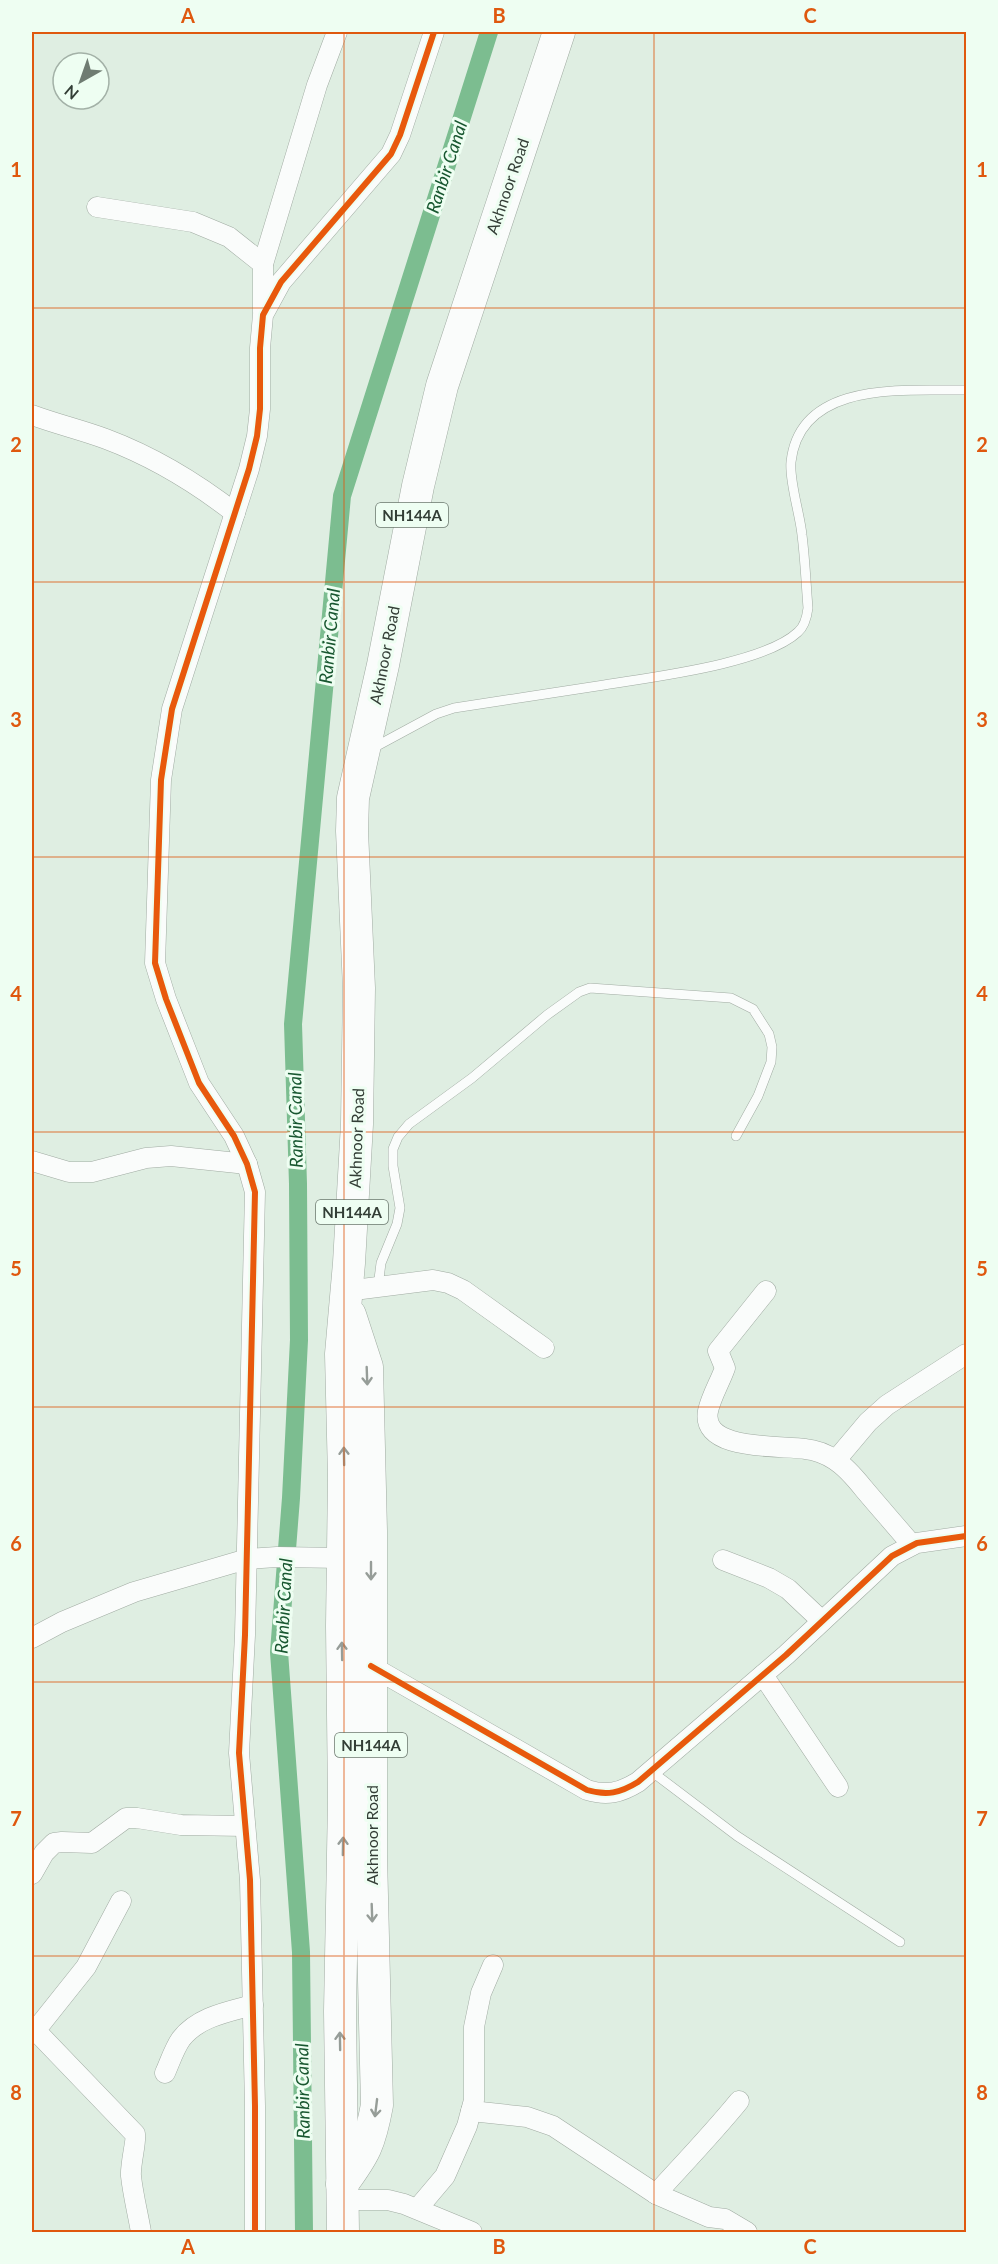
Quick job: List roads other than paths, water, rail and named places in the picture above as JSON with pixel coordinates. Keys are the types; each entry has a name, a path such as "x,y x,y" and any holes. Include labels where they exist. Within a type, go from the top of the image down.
{"highway":[{"name":"Akhnoor Road","path":"343,2232 340,2011 344,1801 344,1477 341,1354 357,1124 360,1014 352,831 353,798 383,665 413,507 442,386 559,32"},
{"name":"Akhnoor Road","path":"342,2192 371,2137 377,2105 371,1855 371,1531 367,1367 345,1296"}],"street":[{"path":"255,2232 250,1880 239,1753 245,1635 255,1192 247,1164 234,1136 199,1083 166,999 155,963 161,780 172,709 235,513 257,436 260,409 263,264 316,86 337,32"},
{"path":"263,315 281,282 391,153 400,135 434,32"},
{"path":"97,207 193,222 229,237 263,264"},
{"path":"32,415 106,439 145,456 181,474 235,513"},
{"path":"32,1161 69,1172 92,1172 146,1158 171,1156 247,1164"},
{"path":"345,1296 378,1287 433,1280 448,1283 463,1290 544,1348"},
{"path":"766,1291 718,1351 725,1368 708,1412 708,1421 714,1431 726,1439 743,1444 821,1452 836,1460 852,1475 912,1545"},
{"path":"836,1460 868,1422 887,1405 966,1354"},
{"path":"371,1666 587,1790 609,1794 619,1793 638,1782 763,1675 892,1556 912,1545 933,1539 966,1536"},
{"path":"32,1638 62,1622 135,1592 247,1559 343,1558"},
{"path":"723,1560 769,1578 788,1589 822,1621"},
{"path":"763,1675 838,1787"},
{"path":"32,1874 44,1853 54,1843 92,1843 126,1818 181,1825 244,1826"},
{"path":"120,1901 86,1967 39,2026 37,2032 135,2134 130,2160 131,2177 141,2232"},
{"path":"418,2208 445,2176 467,2126 475,2078 474,2027 481,1993 493,1965"},
{"path":"165,2073 180,2040 192,2028 211,2017 253,2005"},
{"path":"656,2194 700,2144 710,2137 739,2101"},
{"path":"471,2111 527,2117 553,2126 656,2194 685,2204 709,2217 725,2219 747,2232"},
{"path":"342,2192 418,2208 472,2232"}],"lane":[{"path":"363,753 436,714 454,708 684,672 753,656 778,645 798,632 807,619 802,534 790,464 795,444 803,429 817,414 851,396 878,391 966,390"},
{"path":"378,1287 381,1263 397,1224 400,1208 393,1166 393,1149 398,1137 409,1124 472,1078 546,1015 579,992 590,988 731,998 753,1009 769,1034 772,1047 771,1062 758,1096 736,1136"},
{"path":"651,1771 737,1836 900,1942"}],"waterway":[{"name":"Ranbir Canal","path":"304,2232 301,1952 279,1652 291,1498 299,1340 298,1184 293,1024 342,496 489,32"}]}
